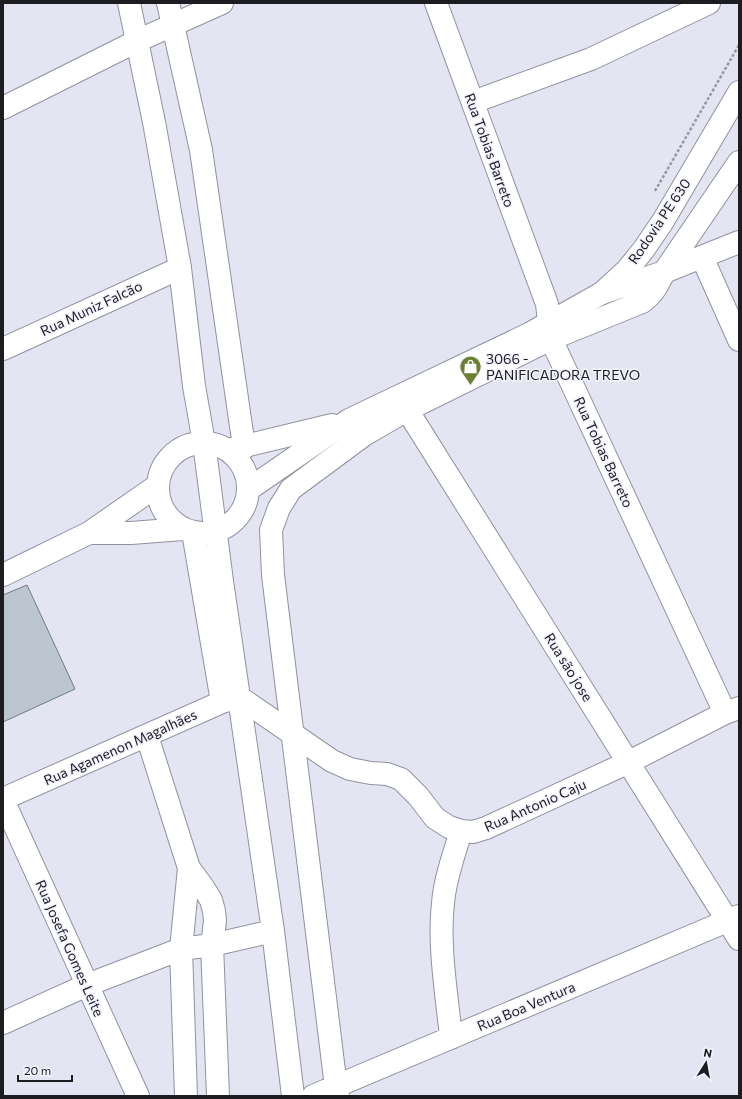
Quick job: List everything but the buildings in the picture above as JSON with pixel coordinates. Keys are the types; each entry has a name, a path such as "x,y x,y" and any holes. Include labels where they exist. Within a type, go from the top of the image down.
{"main road":[{"path":"129,3 154,122 180,268 194,386 204,443 216,532 230,700"},
{"path":"89,533 131,533 188,530 204,533 216,532 228,526 238,518 246,504 249,490 246,474 239,461 237,449 242,433 201,150 168,3"},
{"path":"3,108 138,41 222,3"},
{"name":"Rua Tobias Barreto","path":"436,3 547,304 551,330 732,710"},
{"path":"473,102 591,59 709,3"},
{"name":"Rodovia PE 630","path":"403,403 529,334 551,330 602,294 627,270 644,249 671,208 739,92"},
{"path":"551,330 642,302 652,295 664,272 739,162"},
{"path":"602,294 664,272 739,242"},
{"path":"702,257 739,340"},
{"name":"Rua Muniz Falcão","path":"3,349 180,268"},
{"path":"293,1096 273,931 230,700 188,530 172,521 164,510 159,498 158,485 160,474 165,463 182,448 193,444 214,444 237,449 349,420 403,403"},
{"path":"337,1092 273,575 271,530 279,508 291,489 364,435 403,403"},
{"name":"Rua são jose","path":"403,403 629,762 733,918 739,939"},
{"path":"249,490 349,420"},
{"path":"3,575 89,533 158,485"},
{"name":"Rua Antonio Caju","path":"230,700 292,733 332,761 350,769 370,773 387,774 401,778 418,796 435,818 449,827 461,831 473,832 486,828 629,762 732,710"},
{"name":"Rua Agamenon Magalhães","path":"3,799 230,700"},
{"path":"147,736 189,868 203,886 212,906 214,921 212,945 218,1096"},
{"name":"Rua Josefa Gomes Leite","path":"3,799 138,1096"},
{"path":"451,1038 442,945 442,919 443,901 447,880 461,831"},
{"path":"186,1096 180,949 189,868"},
{"name":"Rua Boa Ventura","path":"313,1096 337,1092 451,1038 733,918"},
{"path":"3,1023 87,985 180,949 212,945 273,931"}],"place":[{"name":"3066 - PANIFICADORA TREVO","path":"470,386"}]}
